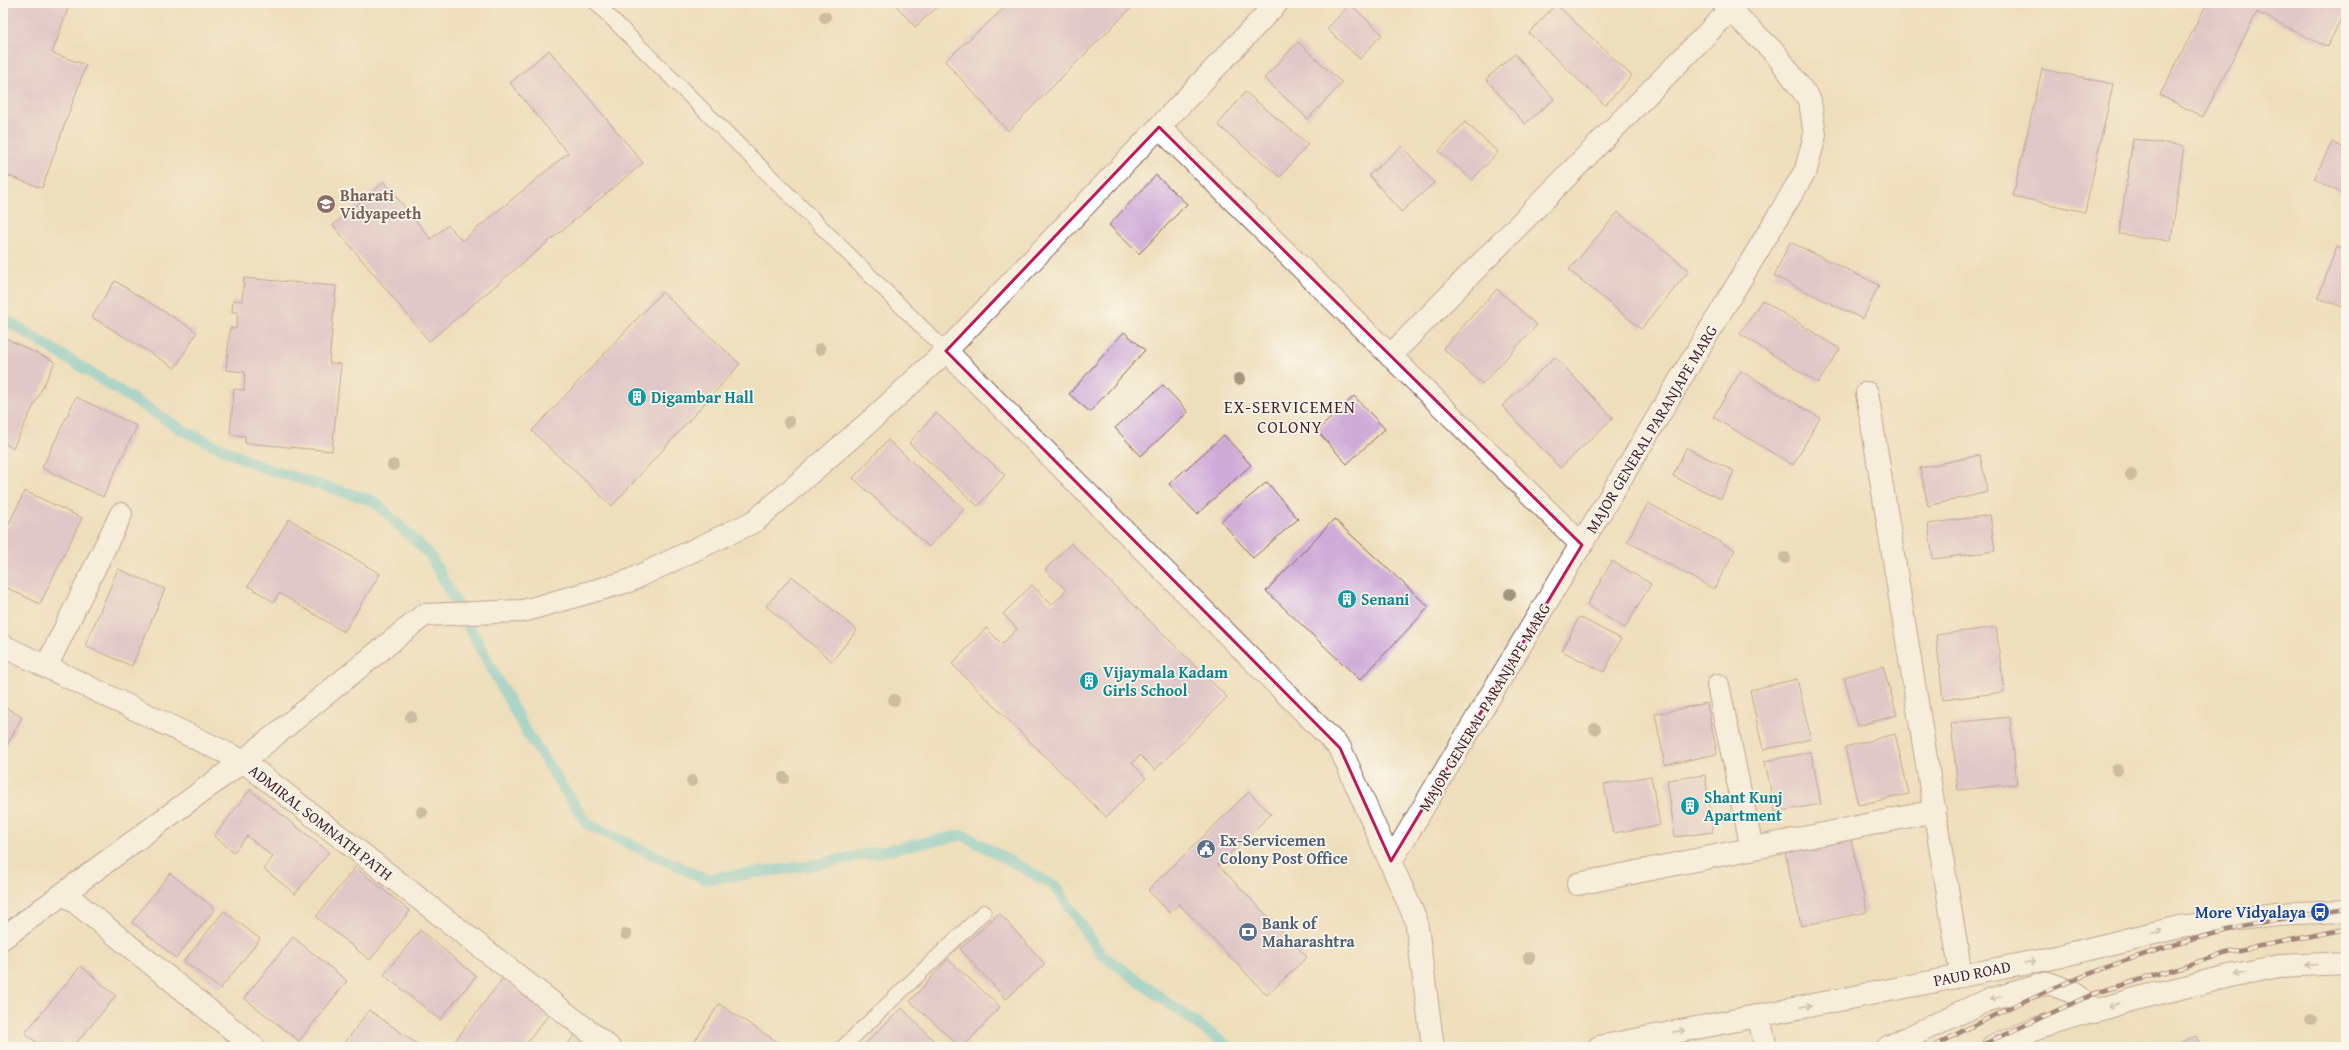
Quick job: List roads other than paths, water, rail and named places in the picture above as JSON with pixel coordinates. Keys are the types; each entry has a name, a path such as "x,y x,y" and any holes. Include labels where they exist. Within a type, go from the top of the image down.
{"street":[{"path":"3,938 243,761 424,615 523,611 629,581 755,521 876,416 946,351 1158,126 1277,3"},
{"path":"1390,356 1730,5"},
{"name":"MAJOR GENERAL PARANJAPE MARG","path":"1391,861 1806,170 1814,135 1810,101 1776,54 1730,5"},
{"path":"1158,126 1582,545"},
{"path":"946,351 1340,748 1416,920 1433,1047"},
{"path":"1867,394 1961,975"},
{"path":"46,667 121,514"},
{"name":"ADMIRAL SOMNATH PATH","path":"3,646 243,761 609,1047"},
{"path":"1718,685 1752,849"},
{"path":"1578,884 1935,811"},
{"path":"64,893 254,1047"},
{"name":"PAUD ROAD","path":"1599,1047 2048,958 2179,927 2277,914 2346,911"},
{"path":"1992,1047 2038,1028 2131,1000 2279,966 2346,963"},
{"path":"1888,1047 1985,1000 2048,984 2075,993 2094,1012"},
{"path":"1758,1016 1766,1047"}],"lane":[{"path":"596,3 946,351"},
{"path":"843,1047 984,912"}],"waterway":[{"path":"3,318 184,431 261,467 374,501 430,555 524,728 587,824 705,879 808,866 963,835 1055,886 1101,954 1229,1047"}],"railway":[{"path":"1933,1047 1967,1028 2038,995 2149,953 2186,941 2239,927 2346,908"},
{"path":"1977,1047 2093,994 2230,952 2346,929"}],"place":[{"name":"Bharati Vidyapeeth","path":"326,204"},
{"name":"Digambar Hall","path":"637,397"},
{"name":"Senani","path":"1347,599"},
{"name":"Vijaymala Kadam Girls School","path":"1089,681"},
{"name":"Shant Kunj Apartment","path":"1690,806"},
{"name":"Ex-Servicemen Colony Post Office","path":"1206,849"},
{"name":"More Vidyalaya","path":"2320,912"},
{"name":"Bank of Maharashtra","path":"1248,932"}],"district":[{"name":"EX-SERVICEMEN COLONY","path":"1290,417"}]}
